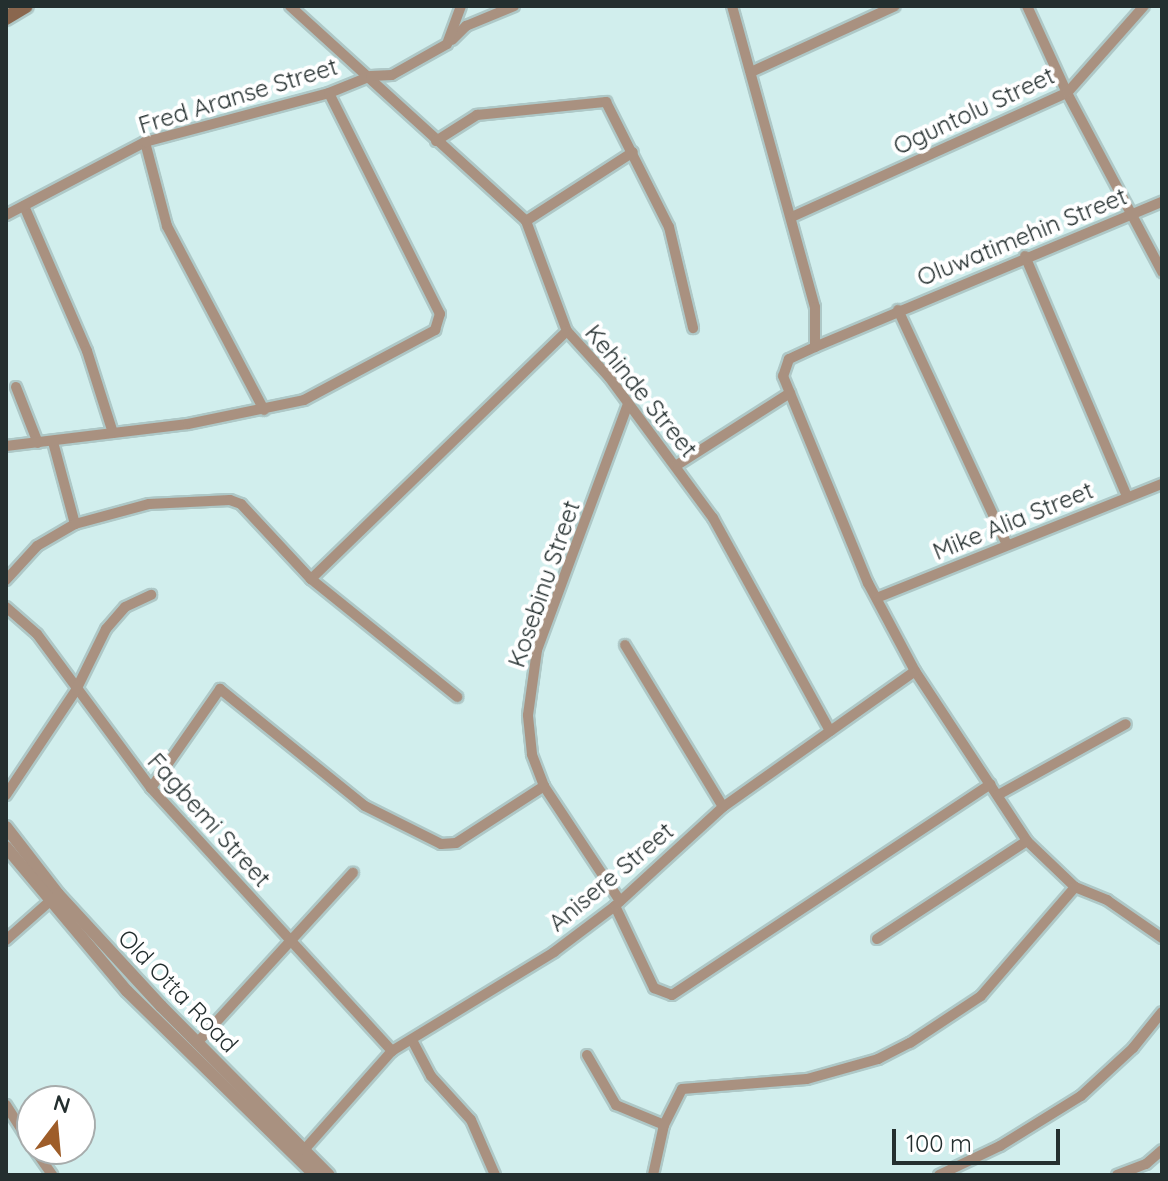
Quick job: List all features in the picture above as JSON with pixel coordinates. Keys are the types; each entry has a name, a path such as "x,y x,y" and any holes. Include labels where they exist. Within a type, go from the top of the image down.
{"main road":[{"path":"6,18 26,6"}],"street":[{"name":"Kehinde Street","path":"290,6 371,76 436,141 526,221 567,331 677,465 713,518 830,731"},
{"path":"447,44 461,6"},
{"name":"Fred Aranse Street","path":"6,215 145,142 329,93 371,76 392,75 447,44 466,26 514,6"},
{"path":"732,6 794,216 815,307 815,347"},
{"path":"751,72 895,6"},
{"path":"1027,6 1067,93 1162,272"},
{"name":"Oguntolu Street","path":"794,216 1067,93 1144,6"},
{"path":"6,446 53,442 264,410 316,395 440,322 329,93"},
{"path":"436,141 477,115 596,99 613,110 674,241 693,328"},
{"path":"145,142 167,226 264,410"},
{"path":"526,221 633,152"},
{"path":"1148,207 1162,191"},
{"name":"Oluwatimehin Street","path":"790,393 783,368 789,359 1025,256 1162,202"},
{"path":"24,206 87,351 113,433"},
{"path":"1025,256 1127,496"},
{"path":"898,310 1007,545"},
{"path":"311,579 567,331"},
{"path":"16,387 38,443"},
{"path":"677,465 790,393 868,583 879,597 915,671 1027,841 1075,887 1107,900 1162,938"},
{"name":"Kosebinu Street","path":"628,404 537,650 528,734 544,786 618,904 654,988 672,995 991,784"},
{"path":"53,442 75,524"},
{"name":"Mike Alia Street","path":"879,597 1162,484"},
{"path":"6,580 37,546 75,524 149,504 230,500 241,504 311,579 457,697"},
{"path":"6,795 76,690 106,629 125,607 151,595"},
{"name":"Fagbemi Street","path":"6,607 37,634 151,788 392,1051"},
{"path":"625,645 723,807"},
{"name":"Anisere Street","path":"304,1150 392,1051 554,952 618,904 723,807 915,671"},
{"path":"151,788 220,689 365,806 441,844 456,843 544,786"},
{"path":"998,795 1126,724"},
{"name":"Old Otta Road","path":"6,827 156,1011 197,1043 329,1175"},
{"path":"877,939 1027,841"},
{"name":"Old Otta Road","path":"6,847 49,902 315,1175"},
{"path":"197,1043 353,873"},
{"path":"653,1175 664,1125 682,1089 807,1079 878,1059 910,1043 981,996 1075,887"},
{"path":"6,940 49,902"},
{"path":"939,1175 1045,1120 1133,1048 1162,1012"},
{"path":"412,1040 431,1076 471,1120 495,1175"},
{"path":"587,1055 616,1105 664,1125"},
{"path":"1117,1175 1146,1164 1162,1150"}]}
